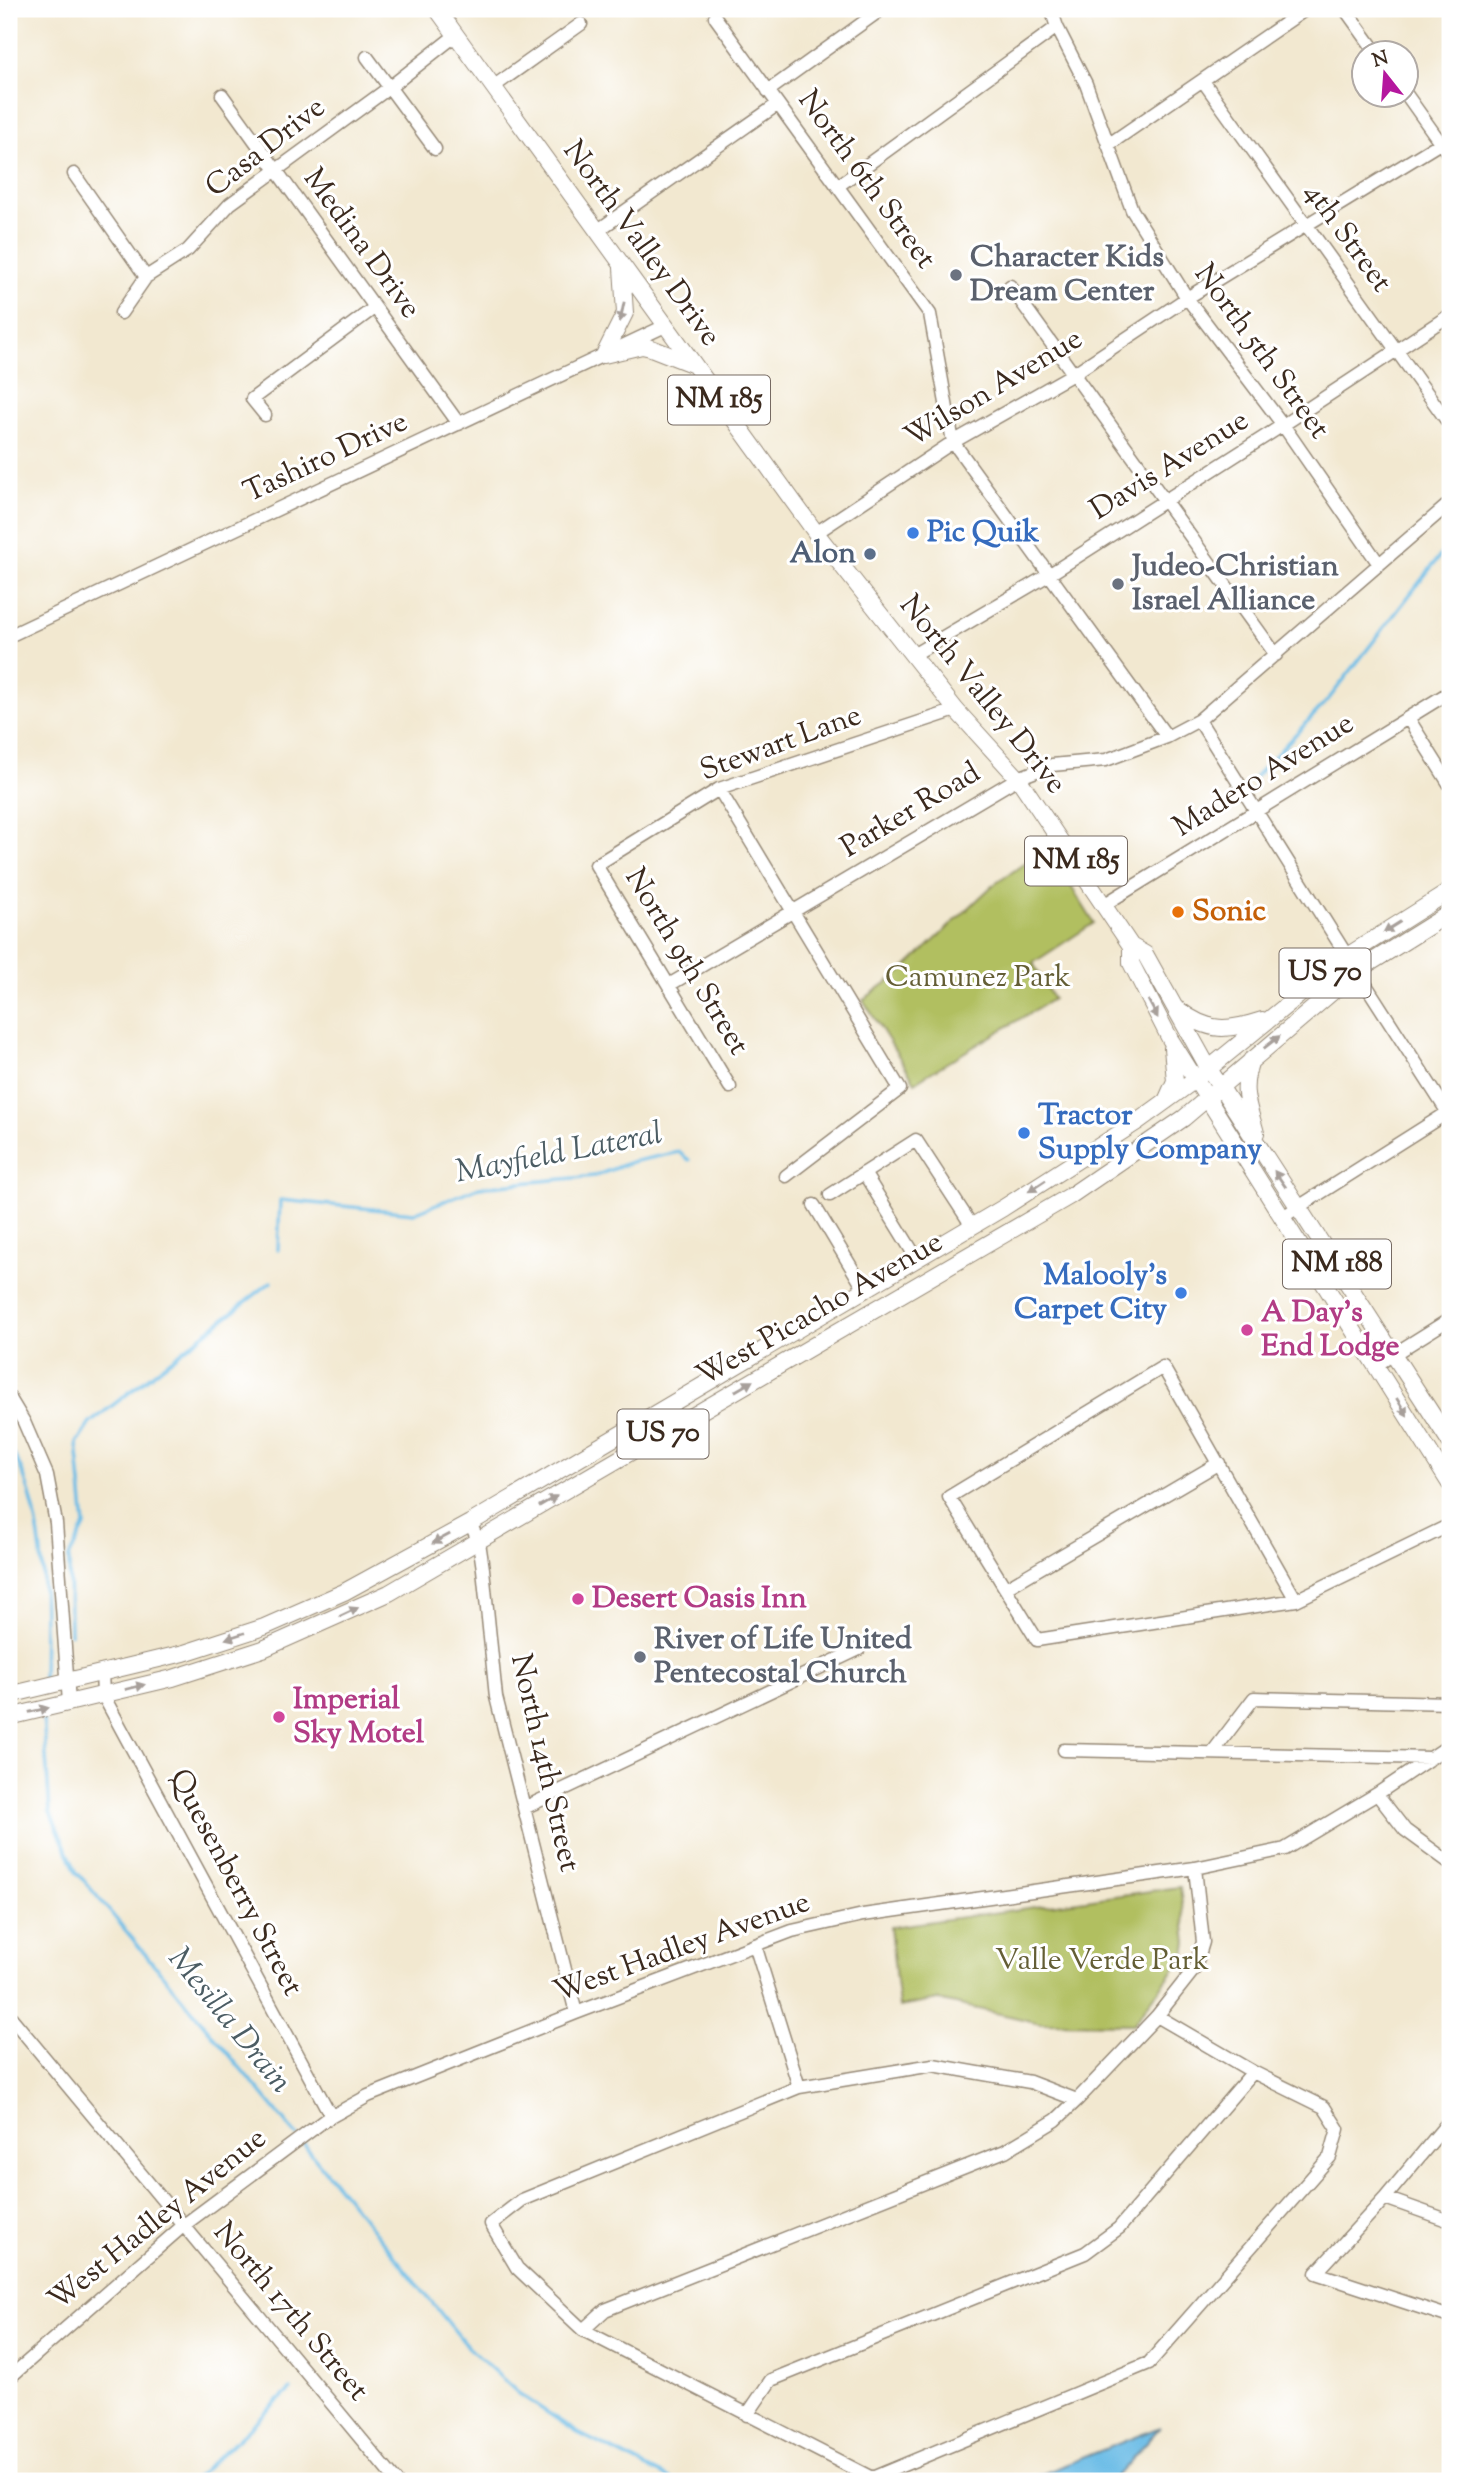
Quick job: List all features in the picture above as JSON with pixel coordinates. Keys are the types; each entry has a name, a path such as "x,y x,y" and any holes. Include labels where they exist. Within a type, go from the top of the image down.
{"main road":[{"name":"North Valley Drive","path":"437,9 816,533 956,709 1018,778 1131,946 1145,954 1220,1087 1450,1442"},
{"path":"604,355 625,313 622,266"},
{"path":"604,355 642,346 693,364"},
{"name":"West Picacho Avenue","path":"9,1695 184,1653 264,1627 344,1591 470,1523 972,1226 1164,1103 1347,956 1450,891"},
{"name":"West Picacho Avenue","path":"9,1717 173,1678 263,1649 389,1593 1070,1196 1184,1118 1251,1058 1357,971 1450,913"},
{"name":"North Valley Drive","path":"1131,946 1131,963 1170,1039 1450,1484"},
{"path":"1174,1006 1190,1019 1213,1028 1235,1028 1268,1019"},
{"path":"1164,1103 1175,1081 1175,1060 1170,1039"},
{"path":"1251,1058 1244,1093 1260,1149"},
{"path":"1184,1118 1199,1116 1226,1129"}],"street":[{"path":"768,90 881,9"},
{"name":"North 5th Street","path":"1051,9 1057,27 1086,84 1132,210 1187,298 1283,425 1379,564"},
{"path":"1108,145 1306,9"},
{"path":"1345,9 1366,38"},
{"name":"North 6th Street","path":"715,17 930,314 953,442 1167,737"},
{"path":"493,87 581,24"},
{"path":"838,186 1057,27"},
{"name":"Casa Drive","path":"121,313 146,276 188,250 230,204 390,87 456,35"},
{"path":"367,57 435,149"},
{"name":"4th Street","path":"1203,81 1450,425"},
{"name":"Medina Drive","path":"222,95 459,424"},
{"path":"597,231 778,104"},
{"path":"1418,108 1445,140 1450,156"},
{"name":"Wilson Avenue","path":"816,533 953,442 1073,374 1187,298 1445,140"},
{"path":"74,174 146,276"},
{"path":"1010,286 1276,654"},
{"path":"265,415 252,399 374,308"},
{"name":"Davis Avenue","path":"913,655 1049,574 1450,315"},
{"name":"Tashiro Drive","path":"9,636 664,326"},
{"name":"Parker Road","path":"669,985 1018,778 1052,765 1105,760 1167,737 1199,720 1450,503"},
{"name":"Madero Avenue","path":"1105,904 1450,692"},
{"name":"Stewart Lane","path":"596,865 719,789 956,709"},
{"path":"1408,718 1450,785"},
{"path":"1199,720 1347,956"},
{"path":"719,789 900,1089 786,1176"},
{"name":"North 9th Street","path":"596,865 730,1087"},
{"path":"1281,1218 1450,1113 1357,971"},
{"path":"830,1195 916,1140 972,1226"},
{"path":"864,1174 917,1259"},
{"path":"814,1205 864,1290"},
{"path":"1375,1366 1450,1319"},
{"path":"1296,1600 1163,1367 949,1497 1037,1640 1296,1600 1450,1525"},
{"path":"9,1397 24,1422 47,1475 56,1524 69,1703"},
{"path":"1006,1588 1219,1463"},
{"name":"North 14th Street","path":"470,1523 479,1542 496,1697 576,2013"},
{"path":"524,1808 859,1649"},
{"name":"Quesenberry Street","path":"102,1672 103,1695 331,2116"},
{"path":"1212,1753 1254,1698 1450,1703"},
{"name":"West Hadley Avenue","path":"9,2378 184,2225 331,2116 379,2092 792,1931 863,1915 1195,1868 1285,1849 1377,1794 1450,1745"},
{"path":"1064,1750 1431,1758"},
{"path":"1377,1794 1405,1830 1450,1863"},
{"path":"583,2330 605,2310 1004,2151 1056,2120 1157,2016 1195,1968 1203,1942 1195,1868"},
{"path":"755,1945 799,2087"},
{"path":"1077,2100 1030,2082 933,2065 799,2087 522,2200 491,2224 517,2268 583,2330 872,2478 1149,2363 1330,2157 1338,2129 1324,2107 1253,2072 1157,2016"},
{"name":"North 17th Street","path":"9,2017 396,2481"},
{"path":"747,2415 771,2380 1085,2253 1119,2228 1253,2072"},
{"path":"1450,2121 1385,2198 1316,2273 1450,2317"},
{"path":"1385,2198 1450,2221"}],"green space":[{"name":"Camunez Park","path":"1047,848 1094,923 1033,963 1053,999 915,1082 863,1000 901,972 992,886"},
{"name":"Valle Verde Park","path":"1180,1887 1187,1942 1185,1955 1133,2024 1040,2023 938,2000 899,2007 890,1927"}],"water":[{"path":"1160,2427 1112,2481 1025,2481"}],"waterway":[{"path":"1255,777 1328,700 1450,543"},
{"name":"Mayfield Lateral","path":"278,1250 280,1200 414,1213 479,1187 595,1176 631,1162 679,1152 689,1160"},
{"name":"Mayfield Lateral","path":"70,1634 69,1557 85,1526 77,1443 90,1423 271,1282"},
{"name":"Mesilla Drain","path":"9,1445 25,1479 38,1528 43,1580 43,1682"},
{"name":"Mesilla Drain","path":"43,1715 50,1812 76,1871 297,2136"},
{"name":"Mesilla Drain","path":"302,2142 468,2347 518,2393 578,2433 674,2481"},
{"path":"192,2481 291,2389"}],"place":[{"name":"Character Kids Dream Center","path":"956,275"},
{"name":"Pic Quik","path":"913,533"},
{"name":"Alon","path":"870,554"},
{"name":"Judeo-Christian Israel Alliance","path":"1118,584"},
{"name":"Sonic","path":"1178,912"},
{"name":"Tractor Supply Company","path":"1024,1133"},
{"name":"Malooly's Carpet City","path":"1181,1293"},
{"name":"A Day's End Lodge","path":"1247,1330"},
{"name":"Desert Oasis Inn","path":"578,1599"},
{"name":"River of Life United Pentecostal Church","path":"640,1657"},
{"name":"Imperial Sky Motel","path":"279,1717"}]}
